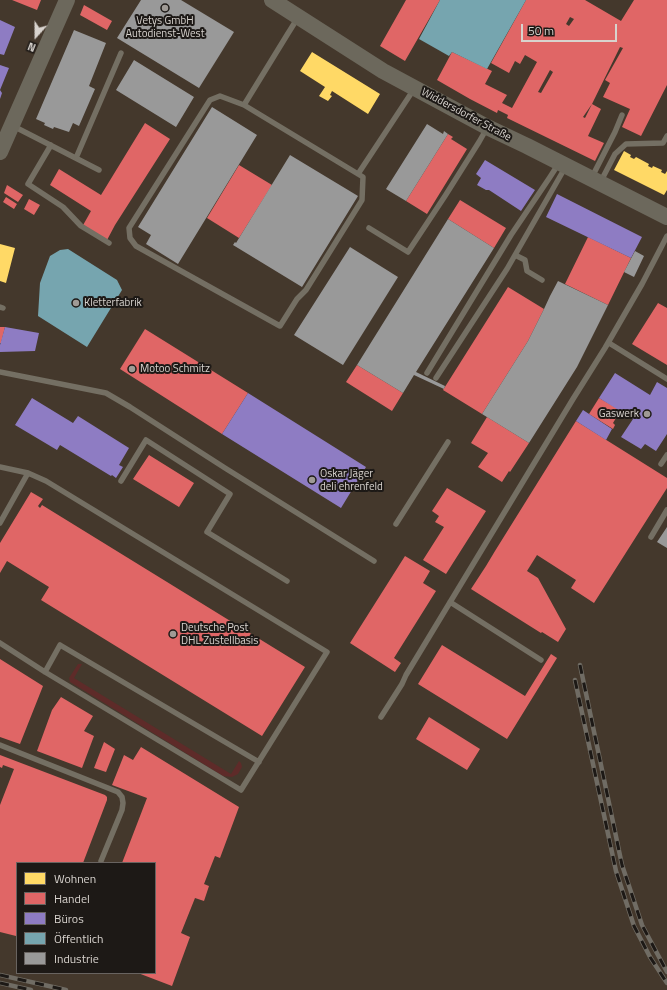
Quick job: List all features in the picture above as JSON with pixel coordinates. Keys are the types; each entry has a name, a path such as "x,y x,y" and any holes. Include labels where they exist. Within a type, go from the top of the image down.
{"main road":[{"path":"0,152 67,0"},
{"name":"Widdersdorfer Straße","path":"272,0 383,71 487,128 667,217"}],"lane":[{"path":"244,105 299,17"},
{"path":"76,158 121,53"},
{"path":"358,174 415,88"},
{"path":"220,96 244,105 363,177 362,200 306,290 298,299 280,326 136,246 130,238 129,228 210,100 220,96"},
{"path":"595,181 622,115"},
{"path":"11,125 99,170"},
{"path":"369,228 408,252 487,128"},
{"path":"595,181 605,171 615,154 626,144 663,143 667,136"},
{"path":"51,145 28,184 63,207 81,226 109,243"},
{"path":"436,378 515,255 562,164"},
{"path":"427,373 511,235 550,177 562,164"},
{"path":"381,717 573,399 609,343 667,236"},
{"path":"515,255 525,260 527,271 542,280"},
{"path":"609,343 667,379"},
{"path":"0,372 106,393 374,561"},
{"path":"121,481 146,440 230,494 207,532 287,581"},
{"path":"396,524 448,442"},
{"path":"661,464 667,455"},
{"path":"0,467 28,473 46,480 327,652 241,790 45,672 0,643"},
{"path":"0,523 28,473"},
{"path":"651,537 667,510"},
{"path":"450,602 540,660"},
{"path":"45,672 60,645 259,762"},
{"path":"0,745 118,792 122,797 122,810 101,861"}],"shaded area":[{"path":"0,0 667,0 667,990 0,990"},
{"path":"78,664 82,664 74,678 231,774 239,761 242,767 238,774 232,777 223,776 70,682 69,678"}],"building: Wohnen":[{"path":"312,52 380,94 368,114 332,91 330,95 332,96 328,101 319,96 325,87 300,71"},
{"path":"624,151 631,155 630,157 634,159 636,157 649,164 648,166 652,168 653,166 662,170 661,172 665,174 667,171 667,190 664,195 614,170"},
{"path":"0,244 15,248 6,283 0,281"}],"building: Handel":[{"path":"12,0 41,0 37,10"},
{"path":"406,0 440,0 405,61 380,46"},
{"path":"526,0 585,0 621,21 634,0 667,0 667,85 641,136 622,127 630,109 603,97 610,83 605,80 623,48 620,47 592,104 601,109 588,136 604,143 595,161 507,118 508,115 498,110 497,113 437,80 452,52 492,71 485,84 507,95 502,103 512,108 537,62 525,55 520,64 515,61 509,73 491,63","holes":["570,17 574,19 569,26 566,24","550,70 553,72 541,93 538,92","592,104 585,118 583,117"]},
{"path":"84,5 112,21 107,30 80,15"},
{"path":"145,123 170,139 115,225 106,242 82,227 91,211 50,185 59,169 101,195"},
{"path":"448,134 453,137 451,139 467,149 427,214 406,201"},
{"path":"239,165 272,185 239,238 207,218"},
{"path":"7,185 23,195 18,202 4,193"},
{"path":"6,197 17,204 14,209 3,202"},
{"path":"29,199 40,205 34,215 24,209"},
{"path":"460,200 506,228 494,248 448,219"},
{"path":"588,237 631,258 608,305 565,284"},
{"path":"508,287 544,309 528,341 482,414 443,390"},
{"path":"658,303 667,308 667,365 632,344"},
{"path":"0,327 5,327 1,343 0,343"},
{"path":"145,329 248,393 222,434 120,369"},
{"path":"357,365 403,393 392,411 346,382"},
{"path":"599,398 620,410 613,423 615,425 613,429 589,414"},
{"path":"487,417 529,443 502,482 478,467 488,453 471,443"},
{"path":"576,421 667,478 667,488 594,603 571,588 576,580 537,555 527,571 538,578 566,629 558,642 471,589"},
{"path":"149,455 194,483 179,507 133,479"},
{"path":"447,488 486,511 446,574 423,560 444,527 435,522 439,516 432,511"},
{"name":"Deutsche Post DHL Zustellbasis","path":"31,492 43,499 38,506 40,508 42,505 305,667 262,736 41,600 49,587 7,561 0,573 0,543"},
{"path":"405,556 430,571 423,583 436,591 394,658 401,663 395,672 350,643"},
{"path":"442,645 525,696 551,654 557,658 507,739 418,684"},
{"path":"0,659 43,686 20,744 0,737"},
{"path":"61,697 93,716 84,731 94,736 82,768 37,751 52,710"},
{"path":"429,717 480,749 467,770 416,739"},
{"path":"104,742 115,749 106,772 94,768"},
{"path":"141,747 239,807 220,858 215,856 204,884 209,886 204,901 195,898 181,933 190,937 172,986 141,974 156,974 156,862 122,862 147,798 112,785 124,755 133,760"},
{"path":"0,755 107,797 83,862 16,862 16,936 0,932 0,805 14,769 3,765 2,768 0,767"}],"building: Büros":[{"path":"0,20 15,27 4,55 0,54"},
{"path":"0,65 9,68 0,90"},
{"path":"485,160 535,190 521,211 489,190 477,185 481,178 476,174"},
{"path":"557,194 642,237 631,258 546,217"},
{"path":"5,327 39,333 35,351 0,352 0,345"},
{"name":"Gaswerk","path":"615,373 650,395 657,382 667,388 667,434 656,451 645,444 641,449 621,437 633,419 599,398"},
{"path":"248,393 366,467 341,508 222,434"},
{"path":"32,398 73,423 78,416 129,448 119,465 123,467 116,478 60,445 57,450 15,425"},
{"path":"583,410 612,429 606,440 576,421"}],"building: Öffentlich":[{"path":"440,0 526,0 487,69 452,52 449,56 419,39"},
{"name":"Kletterfabrik","path":"68,249 117,280 122,290 87,347 38,316 40,283 50,256 60,250"}],"building: Industrie":[{"path":"141,0 181,0 234,32 199,88 117,38"},
{"path":"74,30 106,43 89,86 95,89 79,126 73,123 69,132 54,127 53,129 36,119"},
{"path":"134,60 194,97 176,127 116,90"},
{"path":"212,107 257,135 178,264 146,244 151,235 138,227"},
{"path":"427,124 443,134 444,131 448,134 406,201 386,189"},
{"path":"290,155 358,196 302,287 233,245 235,242 236,243"},
{"path":"448,219 494,248 416,372 445,386 444,389 414,375 403,393 357,365"},
{"path":"350,247 398,277 343,365 294,335"},
{"path":"635,251 644,256 634,277 624,272"},
{"path":"558,281 608,305 577,367 529,443 482,414 528,341"},
{"path":"667,527 667,548 657,542"}],"railway":[{"path":"580,665 622,865 642,925 667,972"},
{"path":"575,680 616,871 634,926 650,957 667,983"},
{"path":"0,975 66,990"},
{"path":"0,983 31,990"}],"place":[{"name":"Vetys GmbH Autodienst-West","path":"165,8"},
{"name":"Kletterfabrik","path":"76,303"},
{"name":"Motoo Schmitz","path":"132,369"},
{"name":"Gaswerk","path":"647,414"},
{"name":"Oskar Jäger deli ehrenfeld","path":"312,480"},
{"name":"Deutsche Post DHL Zustellbasis","path":"173,634"}]}
